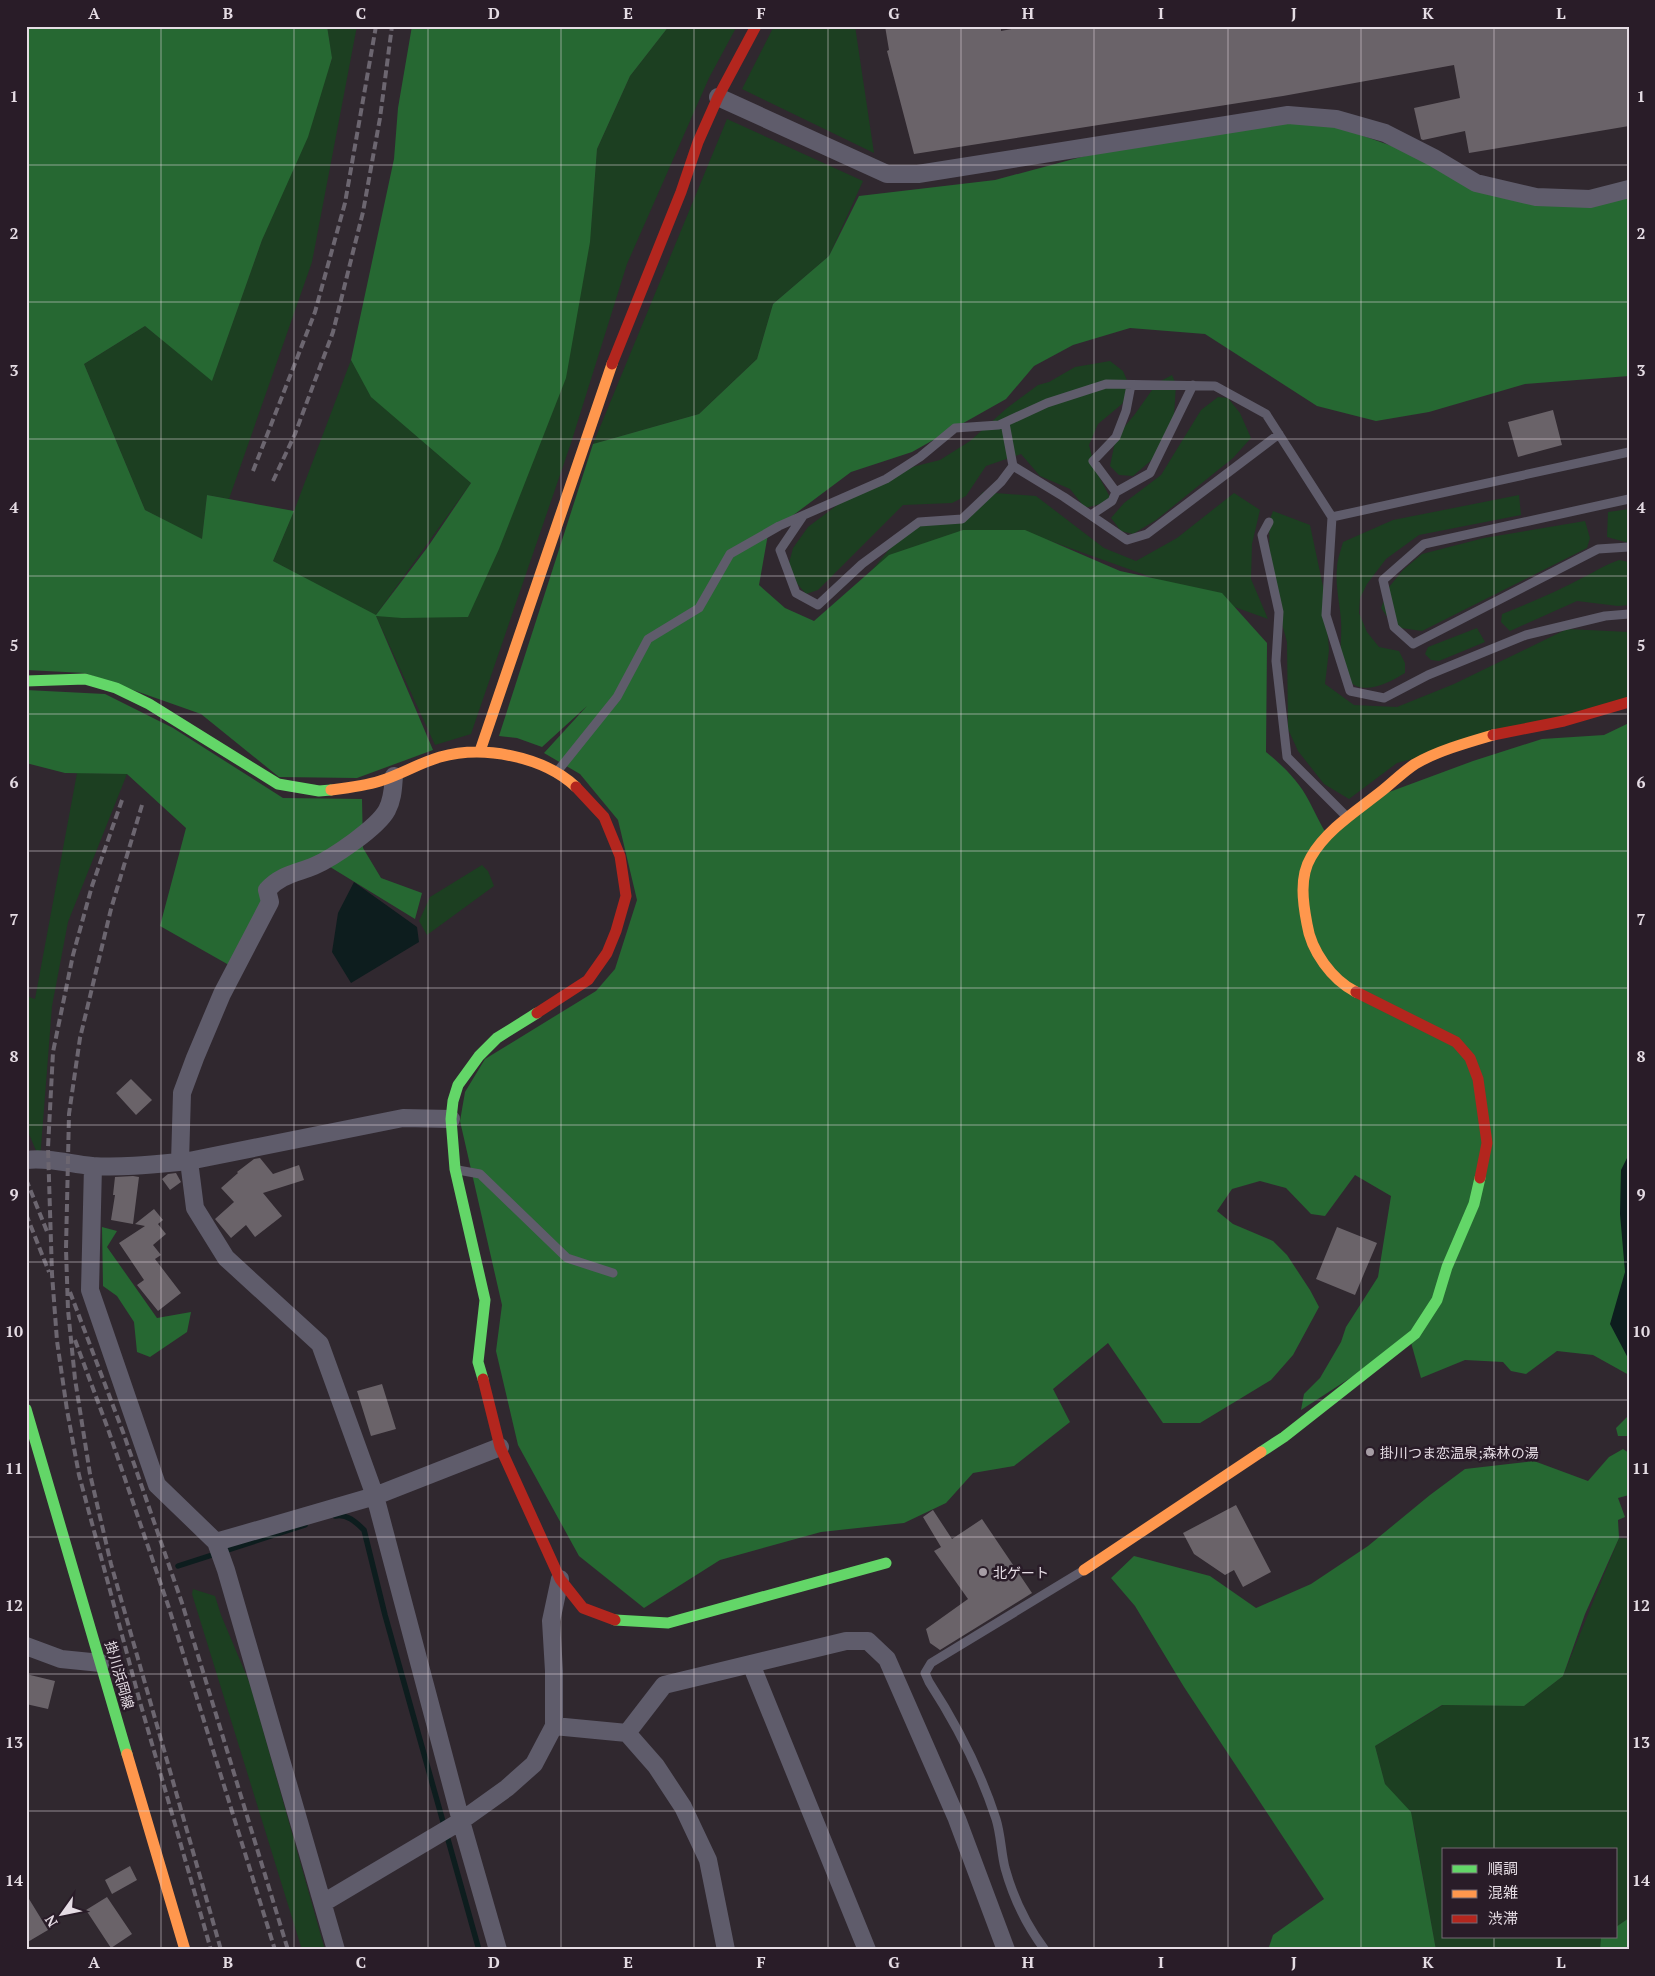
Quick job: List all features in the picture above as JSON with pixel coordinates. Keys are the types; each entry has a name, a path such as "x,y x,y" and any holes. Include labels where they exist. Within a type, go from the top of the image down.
{"street":[{"path":"480,751 615,356 681,192 698,142 718,97 756,26"},
{"path":"718,97 886,174 918,174 1288,115 1336,119 1385,133 1434,158 1476,183 1536,197 1590,199 1629,189"},
{"path":"26,681 85,679 116,688 149,704 278,784 319,790 360,786 394,776 440,757 480,751 509,755 533,762 556,773 574,785 604,817 620,856 626,896 616,931 607,954 588,980 497,1038 479,1056 458,1085 451,1119 455,1169 486,1300 478,1362 500,1447 560,1579 583,1608 616,1620 668,1623 886,1563"},
{"path":"1084,1570 1284,1437 1415,1334 1437,1300 1447,1267 1474,1204 1487,1143 1478,1079 1470,1058 1456,1042 1348,988 1328,969 1314,946 1308,930 1304,900 1304,880 1310,858 1327,836 1415,764 1492,735 1564,721 1629,702"},
{"path":"394,776 392,797 387,811 358,840 316,865 275,881 267,890 270,902 222,994 194,1058 182,1093 185,1162 195,1208 226,1258 320,1344 375,1496 461,1821 498,1950"},
{"path":"26,1160 48,1160 93,1166 132,1166 185,1162 403,1118 451,1119"},
{"path":"93,1166 90,1290 157,1485 216,1542 226,1570 336,1950"},
{"name":"掛川浜岡線","path":"26,1409 185,1950"},
{"path":"216,1542 375,1496 500,1447"},
{"path":"323,1903 461,1821 507,1788 534,1764 554,1726 554,1671 551,1621 560,1579"},
{"path":"627,1733 664,1685 846,1641 868,1641 887,1659 957,1819 1006,1950"},
{"path":"26,1646 61,1659 101,1663"},
{"path":"751,1664 867,1950"},
{"path":"554,1726 627,1733 656,1766 683,1807 708,1860 726,1950"}],"lane":[{"path":"556,773 617,697 648,639 699,608 730,554 779,526 886,479 920,457 955,428 999,425 1046,403 1106,384 1214,386 1266,414 1332,517 1326,614 1350,691 1384,698 1428,675 1526,635 1605,616 1629,614"},
{"path":"1116,492 1094,461 1116,437 1126,411 1130,385"},
{"path":"1091,515 1112,501 1116,492 1150,474 1193,386"},
{"path":"1004,423 1013,466 1127,540 1147,534 1279,434"},
{"path":"1332,517 1629,452"},
{"path":"804,516 780,550 796,593 818,605 862,564 919,522 962,520 1001,482 1013,466"},
{"path":"1629,499 1424,544 1383,580 1394,627 1413,644 1598,549 1629,546"},
{"path":"1269,522 1262,535 1279,612 1276,661 1287,757 1349,819"},
{"path":"455,1169 480,1174 567,1258 612,1273"},
{"path":"1045,1950 1032,1932 1015,1895 1005,1868 996,1820 965,1742 925,1672 931,1663 1084,1570"}],"green space":[{"path":"26,26 327,26 332,58 308,137 262,240 212,381 145,326 84,364 145,510 202,539 207,495 294,511 273,561 376,615 427,548 471,483 371,397 351,360 394,159 398,108 412,26 669,26 630,76 597,149 590,242 566,378 499,549 468,617 402,618 376,616 433,750 357,778 279,777 201,714 85,673 26,670"},
{"path":"327,26 357,26 312,262 229,499 207,495 202,540 145,510 84,364 145,326 212,380 262,240 332,59"},
{"path":"669,26 737,26 709,78 627,264 571,443 471,734 435,745 376,616 273,561 351,360 372,397 471,483 376,615 468,617 591,226 597,149 630,76"},
{"path":"774,26 855,26 874,153 742,89"},
{"path":"1310,117 1536,197 1629,192 1629,376 1525,384 1429,412 1376,421 1317,406 1205,334 1130,328 1073,345 1034,366 1006,399 912,452 851,472 768,534 759,585 785,608 814,621 889,555 963,530 1025,530 1120,571 1222,593 1267,643 1266,752 1295,780 1309,801 1327,835 1373,798 1473,761 1542,739 1604,735 1629,723 1629,1375 1593,1355 1557,1351 1526,1374 1511,1371 1503,1362 1465,1360 1421,1378 1410,1339 1301,1410 1304,1394 1320,1378 1341,1342 1346,1327 1378,1277 1391,1196 1355,1175 1325,1216 1311,1214 1286,1188 1260,1181 1232,1189 1217,1211 1233,1224 1273,1241 1287,1255 1319,1307 1293,1355 1271,1380 1200,1423 1163,1423 1108,1343 1053,1389 1070,1422 1014,1466 973,1473 946,1503 904,1523 821,1532 720,1560 644,1608 579,1556 518,1445 496,1351 502,1305 460,1121 465,1092 485,1059 596,991 615,969 637,900 618,820 580,774 544,753 587,706 542,747 517,738 499,736 593,444 699,414 757,359 773,304 829,256 859,196 995,180 1163,135"},
{"path":"727,119 863,181 829,256 773,304 757,359 699,414 593,444"},
{"path":"1110,361 1123,371 1130,387 1122,404 1098,424 1089,445 1096,471 1112,501 1085,508 1070,489 1040,476 1021,454 986,466 966,496 952,503 903,505 818,590 806,594 794,580 788,567 793,548 808,527 844,500 904,469 940,460 970,441 1007,408 1038,385 1049,382 1075,367"},
{"path":"1172,375 1176,384 1174,417 1154,458 1133,476 1119,475 1110,466 1116,437 1157,383"},
{"path":"1218,397 1228,398 1240,413 1251,438 1233,458 1156,520 1133,534 1121,531 1111,518 1124,503 1161,475 1201,410"},
{"path":"983,492 1036,496 1104,548 1136,561 1177,538 1234,493 1260,510 1252,544 1251,579 1268,619 1042,538 872,570 913,521 939,524 954,522 967,512"},
{"path":"1519,495 1521,515 1419,535 1386,559 1367,584 1360,598 1359,613 1367,632 1379,647 1399,651 1405,663 1405,673 1379,686 1370,688 1353,684 1347,678 1342,667 1341,658 1341,621 1337,575 1343,542 1393,520"},
{"path":"1629,509 1629,543 1607,537 1608,512"},
{"path":"1273,511 1310,525 1324,591 1329,650 1325,684 1354,705 1397,707 1454,684 1567,629 1629,632 1629,701 1397,763 1349,799 1324,784 1298,751 1288,729 1287,642 1270,581 1269,522"},
{"path":"1585,521 1590,538 1587,548 1422,631 1394,627 1381,608 1389,587 1403,570 1422,554 1484,538"},
{"path":"1619,560 1629,562 1629,605 1618,606 1577,601 1510,631 1501,622 1502,614 1554,592"},
{"path":"1477,628 1485,642 1439,661 1431,660 1425,654 1428,647"},
{"path":"26,690 105,694 173,728 283,798 362,799 363,848 381,878 422,893 415,919 322,862 267,890 236,969 160,926 186,828 127,774 65,773 26,763"},
{"path":"77,773 127,774 68,922 52,1006 40,1160 26,1127 26,996 35,999"},
{"path":"482,865 488,871 494,886 427,935 419,921 430,897"},
{"path":"102,1227 117,1231 107,1247 157,1318 191,1312 187,1332 150,1357 137,1352 134,1322 117,1296 103,1286"},
{"path":"1629,1415 1629,1436 1618,1436 1616,1428"},
{"path":"1623,1449 1629,1453 1629,1495 1618,1498 1625,1517 1618,1520 1619,1538 1585,1614 1563,1676 1524,1706 1442,1705 1375,1746 1385,1784 1411,1812 1436,1950 1268,1950 1273,1935 1324,1899 1184,1687 1135,1606 1111,1578 1134,1556 1210,1576 1256,1608 1311,1584 1368,1546 1465,1469 1534,1461 1588,1481 1609,1457"},
{"path":"1619,1538 1629,1539 1629,1918 1618,1926 1618,1848 1442,1848 1442,1938 1603,1938 1600,1950 1436,1950 1414,1826 1385,1784 1375,1746 1443,1705 1524,1706 1563,1676"},
{"path":"193,1589 215,1596 250,1684 325,1950 302,1950 192,1594"},
{"path":"1629,1918 1629,1950 1600,1950 1601,1938 1618,1938 1618,1926"}],"shaded area":[{"path":"354,882 417,927 419,942 351,983 332,952 338,913"},
{"path":"1629,1154 1629,1360 1610,1324 1625,1272 1620,1214 1621,1170"}],"building":[{"path":"885,26 1001,26 1001,31 1027,26 1629,26 1629,126 1469,153 1465,131 1423,140 1421,139 1414,108 1460,98 1454,65 1283,96 914,154 887,51 889,50"},
{"path":"1553,410 1562,445 1518,457 1508,422"},
{"path":"131,1079 152,1100 136,1115 116,1093"},
{"path":"260,1158 273,1174 299,1165 304,1180 263,1193 282,1216 255,1237 246,1225 231,1238 215,1219 234,1202 221,1188 237,1172 254,1159"},
{"path":"176,1173 181,1182 170,1190 162,1179 168,1174"},
{"path":"115,1177 139,1177 133,1224 111,1220 115,1195 113,1195"},
{"path":"154,1209 163,1220 158,1224 166,1234 153,1245 161,1255 155,1259 181,1293 158,1311 137,1285 144,1280 119,1243 145,1226 135,1224"},
{"path":"1337,1227 1377,1243 1355,1295 1316,1279"},
{"path":"382,1384 396,1429 371,1436 357,1391"},
{"path":"1236,1505 1271,1572 1243,1587 1234,1570 1225,1575 1194,1554 1183,1533"},
{"name":"北ゲート","path":"933,1510 952,1539 982,1519 1032,1593 940,1650 930,1643 926,1629 968,1599 934,1551 941,1547 923,1517"},
{"path":"26,1674 55,1681 48,1709 26,1704"},
{"path":"130,1866 137,1880 112,1894 105,1880"},
{"path":"26,1894 48,1930 26,1943"},
{"path":"107,1897 132,1934 111,1948 86,1910"}],"waterway":[{"path":"335,1516 347,1517 364,1530 385,1615 479,1950"},
{"path":"178,1566 305,1525"}],"railway":[{"path":"253,471 315,312 345,203 376,26"},
{"path":"273,481 295,434 333,332 363,212 380,118 392,26"},
{"path":"122,800 92,886 73,955 53,1052 48,1148 52,1274 57,1341 79,1475 140,1702 211,1950"},
{"path":"142,805 111,909 80,1038 69,1114 66,1249 68,1310 75,1379 90,1474 111,1564 221,1950"},
{"path":"26,1179 48,1234"},
{"path":"26,1214 49,1272"},
{"path":"70,1292 123,1432 182,1603 288,1950"},
{"path":"75,1340 108,1429 169,1608 275,1950"}],"traffic: fast":[{"path":"26,681 85,679 116,688 149,704 278,784 319,791 331,790"},
{"path":"483,1379 478,1362 485,1300 455,1169 451,1119 453,1101 458,1085 479,1056 497,1038 537,1013"},
{"path":"1261,1452 1284,1437 1415,1334 1437,1300 1447,1267 1474,1204 1480,1178"},
{"path":"26,1409 127,1754"},
{"path":"615,1620 668,1623 886,1563"}],"traffic: slow":[{"path":"480,751 612,364"},
{"path":"1356,992 1347,987 1324,964 1309,934 1304,907 1303,881 1311,857 1334,829 1415,764 1443,751 1493,735"},
{"path":"331,790 362,786 380,781 440,757 475,752 512,756 530,761 562,776 576,787"},
{"path":"1084,1570 1261,1452"},
{"path":"127,1754 185,1950"}],"traffic: jam":[{"path":"612,364 681,192 698,142 718,97 756,26"},
{"path":"1493,735 1564,721 1629,702"},
{"path":"537,1013 588,980 607,953 616,931 626,896 620,856 604,817 576,787"},
{"path":"1356,992 1456,1042 1470,1058 1478,1079 1487,1143 1480,1178"},
{"path":"483,1379 500,1447 560,1579 583,1608 615,1620"}],"place":[{"name":"掛川つま恋温泉;森林の湯","path":"1370,1452"},
{"name":"北ゲート","path":"983,1572"}]}
